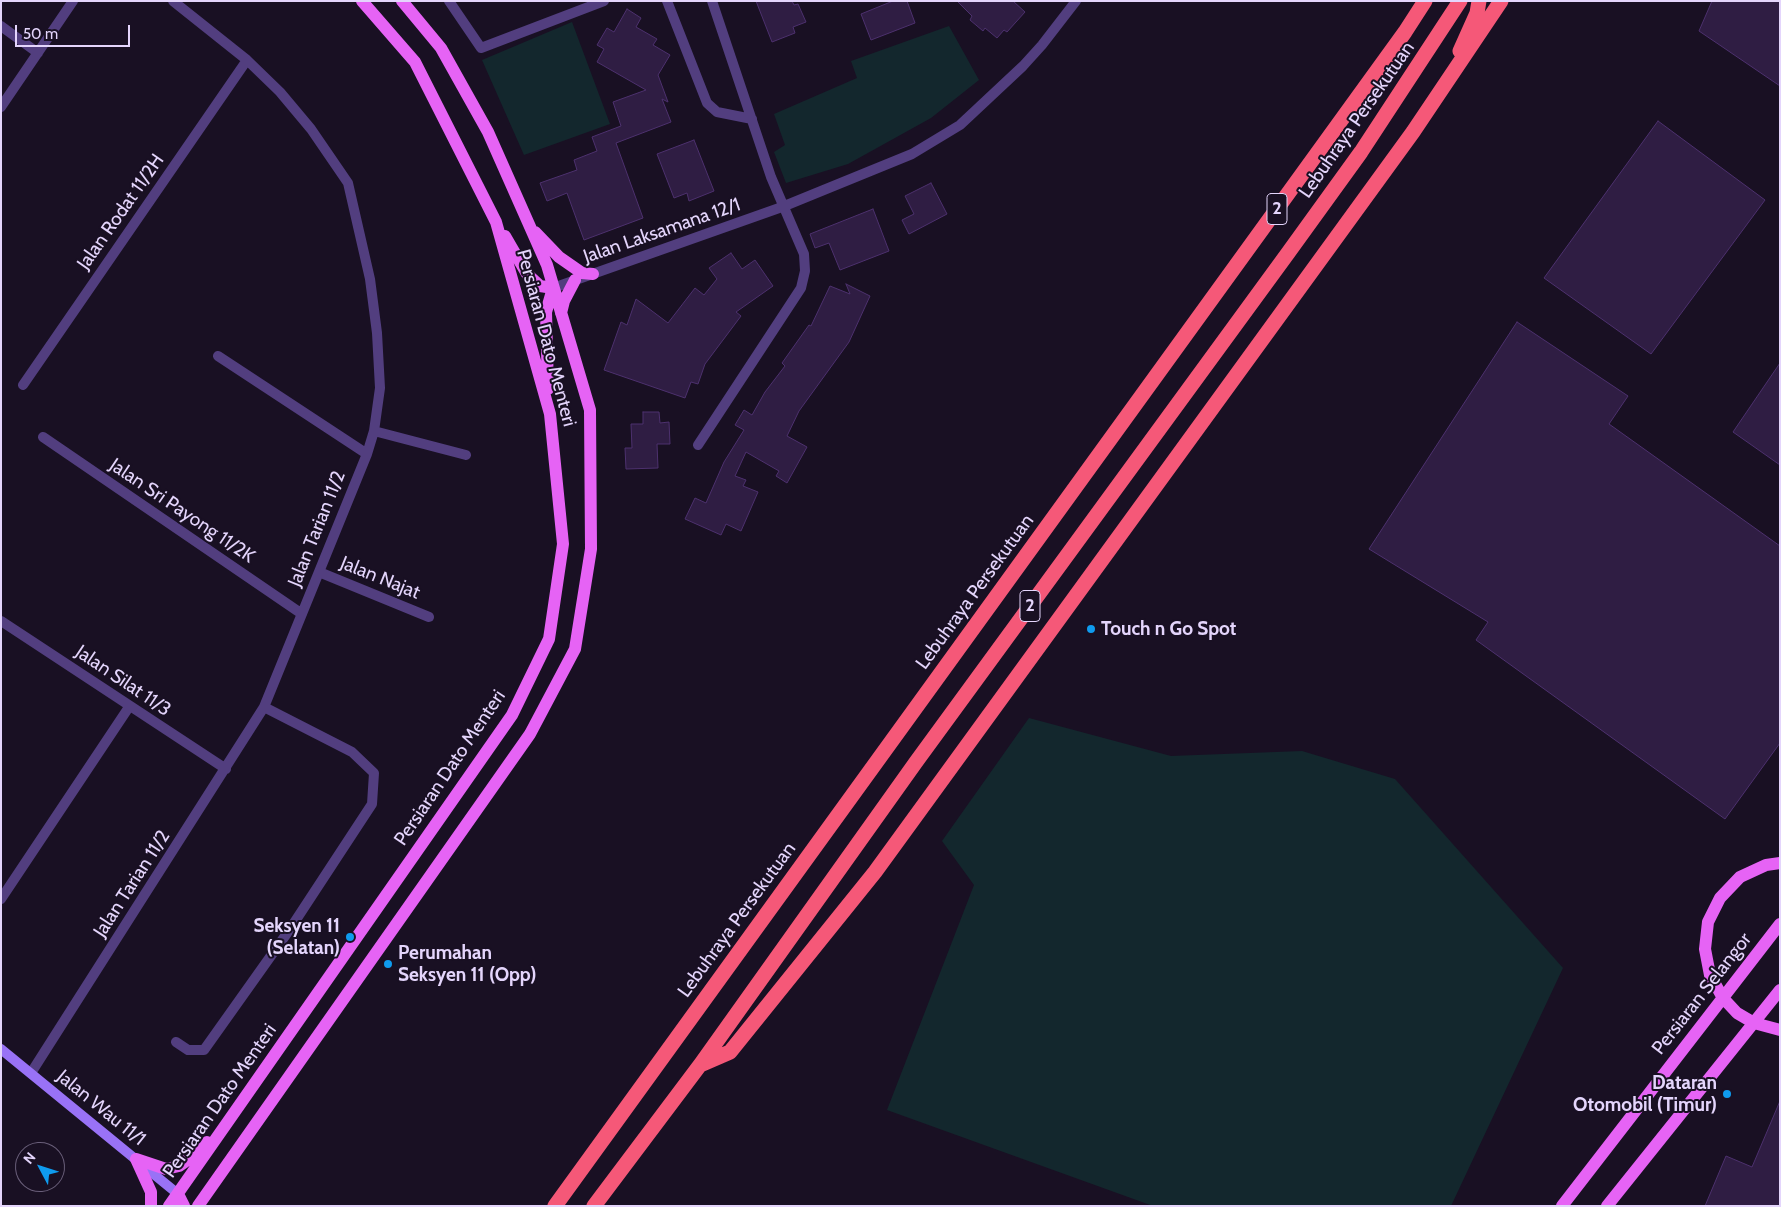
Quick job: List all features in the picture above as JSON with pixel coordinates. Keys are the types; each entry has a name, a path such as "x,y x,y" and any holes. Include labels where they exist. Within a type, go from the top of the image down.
{"highway":[{"path":"1405,32 1416,1"},
{"name":"Lebuhraya Persekutuan","path":"555,1206 1405,32 1425,1"},
{"name":"Lebuhraya Persekutuan","path":"594,1206 700,1065 916,762 1355,160 1460,1"},
{"path":"1442,92 1477,13 1479,1"},
{"path":"700,1065 730,1052 875,872 1442,92 1501,1"}],"main road":[{"name":"Persiaran Dato Menteri","path":"169,1206 512,715 549,639 564,544 550,414 496,222 415,62 362,1"},
{"name":"Persiaran Dato Menteri","path":"198,1206 530,734 575,648 591,549 590,410 546,265 488,132 446,56 402,1"},
{"path":"496,222 527,274 540,286 553,288 546,312 547,403"},
{"path":"530,227 559,257 582,272 593,274"},
{"path":"561,313 564,301 574,280"},
{"path":"1780,863 1766,865 1740,878 1720,898 1708,922 1705,949 1710,975 1723,998 1737,1013 1754,1023 1780,1030"},
{"name":"Persiaran Selangor","path":"1562,1206 1780,924"},
{"path":"1607,1206 1780,990"},
{"path":"136,1159 166,1169 179,1166 193,1156 230,1120"},
{"path":"136,1159 151,1192 151,1206"},
{"path":"178,1194 194,1198 208,1191"},
{"path":"178,1194 184,1206"}],"street":[{"path":"1,107 73,1"},
{"name":"Jalan Tarian 11/2","path":"31,1073 264,707 367,454 374,431 380,388 378,333 370,279 348,183 311,129 280,92 247,60 173,1"},
{"path":"449,1 481,48 604,1"},
{"path":"667,1 707,103 717,112 752,119"},
{"path":"698,445 801,288 805,270 804,254 782,207 712,1"},
{"name":"Jalan Laksamana 12/1","path":"553,288 782,207 912,154 960,124 1023,66 1076,1"},
{"path":"1,26 38,52"},
{"name":"Jalan Rodat 11/2H","path":"24,384 247,60"},
{"path":"218,356 367,454"},
{"path":"374,431 466,455"},
{"name":"Jalan Sri Payong 11/2K","path":"43,437 302,614"},
{"name":"Jalan Najat","path":"319,572 429,617"},
{"name":"Jalan Silat 11/3","path":"1,621 129,707 226,769"},
{"path":"1,899 129,707"},
{"path":"176,1042 188,1050 204,1050 290,928 372,804 374,773 352,752 264,707"},
{"name":"Jalan Wau 11/1","path":"1,1049 178,1194"}],"shaded area":[{"path":"572,22 610,124 524,155 482,60"},
{"path":"949,26 979,80 931,118 848,164 786,183 774,152 785,145 774,114 857,78 851,61"},
{"path":"1029,718 1171,756 1302,751 1395,779 1563,968 1451,1206 1153,1206 887,1110 974,885 942,841"}],"building":[{"path":"756,1 792,1 794,5 798,4 806,22 793,27 795,33 772,42"},
{"path":"893,1 907,1 915,23 871,40 861,14"},
{"path":"957,1 1013,1 1025,12 1007,32 1004,30 997,38 985,28 983,31 970,20 972,16"},
{"path":"1712,1 1780,1 1780,86 1699,31"},
{"path":"627,9 641,18 636,27 657,39 653,45 670,55 658,75 668,102 662,99 671,122 616,143 643,218 584,240 567,193 547,201 540,183 577,170 574,160 597,151 592,137 621,126 613,102 646,90 597,62 604,49 597,45 607,28 614,32"},
{"path":"1658,121 1765,200 1651,354 1544,278"},
{"path":"694,140 714,191 689,201 687,193 674,198 657,154"},
{"path":"931,183 947,214 909,234 902,220 914,214 905,196"},
{"path":"873,209 889,251 840,270 829,243 815,248 810,234"},
{"path":"731,253 742,269 755,260 773,286 736,312 741,316 705,364 698,384 691,382 685,398 604,370 621,322 627,325 636,299 668,323 695,288 704,295 717,279 709,268"},
{"path":"846,284 870,296 849,342 799,411 787,436 807,447 787,483 776,476 779,471 746,452 735,476 746,480 743,486 758,492 741,531 726,524 721,535 685,519 695,498 706,503 724,462 744,430 735,425 744,410 752,415 765,392 785,366 782,363 809,325 811,326 830,286 850,294"},
{"path":"1517,322 1628,396 1609,424 1780,546 1780,743 1725,819 1476,640 1488,622 1369,549"},
{"path":"1780,363 1780,465 1733,432"},
{"path":"643,412 659,412 660,423 669,422 670,444 657,444 658,468 626,469 625,448 632,448 631,424 643,424"},
{"path":"1780,1101 1780,1206 1705,1206 1726,1156 1752,1167"}],"place":[{"name":"Touch n Go Spot","path":"1091,629"},
{"name":"Seksyen 11 (Selatan)","path":"350,937"},
{"name":"Perumahan Seksyen 11 (Opp)","path":"388,964"},
{"name":"Dataran Otomobil (Timur)","path":"1727,1094"}]}
